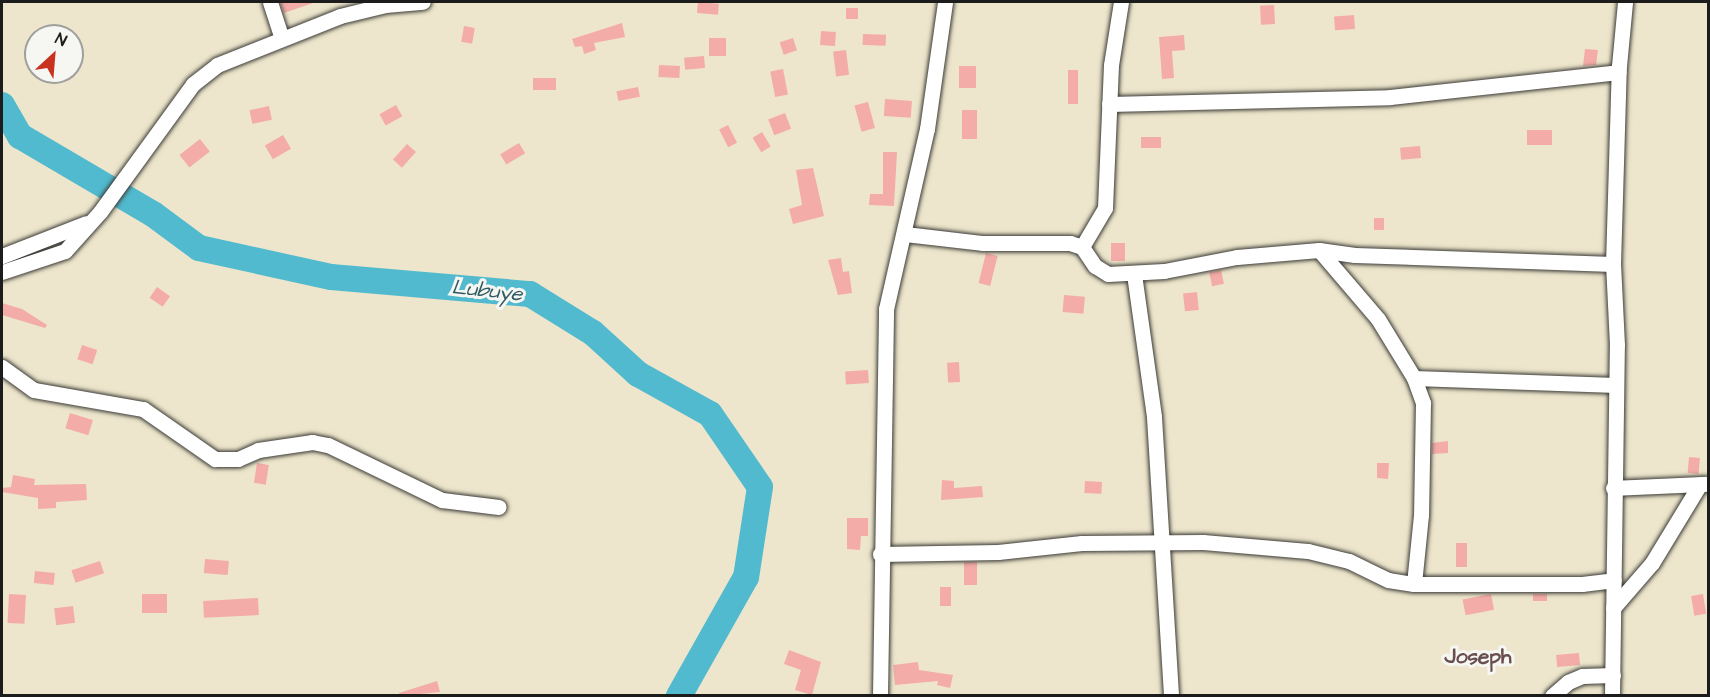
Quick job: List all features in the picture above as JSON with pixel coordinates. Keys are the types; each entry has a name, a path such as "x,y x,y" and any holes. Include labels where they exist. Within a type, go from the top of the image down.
{"street":[{"path":"270,2 282,38"},
{"path":"2,273 64,251 98,216 193,84 217,65 340,16 385,5 423,2"},
{"path":"880,696 880,554 886,309 894,262 905,234 927,129 945,2"},
{"path":"1082,247 1105,208 1109,104 1121,2"},
{"path":"1612,696 1616,385 1613,264 1619,72 1625,2"},
{"path":"1109,104 1246,103 1390,97 1619,72"},
{"path":"2,256 58,237 98,216"},
{"path":"905,234 983,243 1070,243 1082,247 1095,266 1108,274 1134,274 1237,257 1319,250 1355,255 1613,264"},
{"path":"1319,250 1378,319 1414,378 1423,413 1421,515 1414,584"},
{"path":"1134,274 1155,417 1171,696"},
{"path":"2,367 34,390 143,409 215,459 238,459 258,450 312,442 328,445 442,500 477,507 499,507"},
{"path":"1414,378 1616,385"},
{"path":"1614,488 1706,483"},
{"path":"1613,608 1653,563 1706,483"},
{"path":"880,554 986,552 1082,543 1163,542 1308,551 1349,561 1388,580 1414,584 1582,584 1614,580"},
{"path":"1552,696 1568,682 1582,676 1613,675"}],"building":[{"path":"280,2 312,2 313,3 284,13"},
{"path":"698,2 719,4 718,15 697,13"},
{"path":"1274,5 1275,24 1261,25 1260,6"},
{"path":"846,8 858,8 858,19 846,19"},
{"path":"1354,15 1355,29 1335,30 1334,16"},
{"path":"622,23 625,37 594,43 596,50 584,54 582,46 575,47 572,39"},
{"path":"464,26 475,28 472,44 461,42"},
{"path":"821,31 836,32 835,46 820,45"},
{"path":"863,34 886,35 886,46 863,45"},
{"path":"1184,35 1185,50 1172,51 1174,78 1162,79 1159,37"},
{"path":"709,38 726,38 726,56 709,56"},
{"path":"793,38 797,50 784,55 780,42"},
{"path":"1585,49 1598,50 1596,65 1583,66"},
{"path":"846,50 849,75 836,76 833,52"},
{"path":"704,56 705,68 685,70 684,58"},
{"path":"659,65 680,66 679,78 658,77"},
{"path":"959,66 976,66 976,88 959,88"},
{"path":"783,69 788,95 775,97 770,71"},
{"path":"1068,70 1078,70 1078,104 1068,104"},
{"path":"533,78 556,78 556,90 533,90"},
{"path":"638,87 640,97 618,101 616,91"},
{"path":"885,99 912,101 911,118 884,116"},
{"path":"868,102 875,128 861,132 854,106"},
{"path":"396,105 402,116 386,126 379,114"},
{"path":"269,106 272,120 252,124 249,110"},
{"path":"962,110 977,110 977,139 962,139"},
{"path":"785,113 791,129 774,135 768,119"},
{"path":"728,125 737,143 728,147 719,130"},
{"path":"1527,130 1552,130 1552,145 1527,145"},
{"path":"762,132 771,147 761,152 753,138"},
{"path":"283,135 291,149 273,159 265,146"},
{"path":"1141,137 1161,137 1161,148 1141,148"},
{"path":"200,139 210,152 189,168 180,155"},
{"path":"519,143 525,153 506,165 500,154"},
{"path":"407,144 416,152 402,168 393,160"},
{"path":"1420,146 1421,158 1401,160 1400,148"},
{"path":"883,152 897,152 894,206 869,205 870,194 883,194"},
{"path":"813,168 824,216 793,224 789,209 802,205 796,170"},
{"path":"1374,218 1384,218 1384,230 1374,230"},
{"path":"1111,243 1125,243 1125,261 1111,261"},
{"path":"986,253 998,256 990,286 979,283"},
{"path":"841,258 843,272 849,271 852,293 838,295 828,260"},
{"path":"1221,270 1224,284 1212,286 1209,272"},
{"path":"157,287 170,296 163,307 150,298"},
{"path":"1197,292 1199,310 1185,311 1183,293"},
{"path":"1064,295 1085,297 1083,314 1063,312"},
{"path":"2,303 22,309 47,325 45,328 2,315"},
{"path":"82,345 97,350 93,364 77,359"},
{"path":"959,362 960,382 948,383 947,363"},
{"path":"868,370 869,383 846,385 845,372"},
{"path":"70,413 93,420 88,435 65,428"},
{"path":"1448,441 1448,453 1432,454 1432,443"},
{"path":"1689,457 1700,458 1699,474 1688,473"},
{"path":"257,463 269,465 266,485 254,483"},
{"path":"1377,463 1389,463 1388,479 1377,478"},
{"path":"13,475 35,479 34,485 86,484 87,500 56,502 56,508 38,509 38,498 2,492 2,488 11,487"},
{"path":"942,480 954,481 954,488 982,486 983,497 941,500"},
{"path":"1085,481 1102,482 1101,494 1084,493"},
{"path":"847,518 868,518 868,536 861,536 860,550 847,549"},
{"path":"1456,543 1467,543 1467,567 1456,567"},
{"path":"205,559 229,561 228,575 204,573"},
{"path":"100,561 104,573 75,583 71,570"},
{"path":"964,562 977,562 977,585 964,585"},
{"path":"35,571 55,573 54,585 34,583"},
{"path":"940,587 951,587 951,606 940,606"},
{"path":"9,594 26,595 24,624 7,623"},
{"path":"142,594 167,594 167,613 142,613"},
{"path":"1491,594 1494,610 1466,615 1463,600"},
{"path":"1533,594 1547,594 1547,601 1533,601"},
{"path":"1703,594 1706,614 1694,616 1691,596"},
{"path":"258,598 259,615 204,618 203,601"},
{"path":"73,606 75,623 56,625 54,608"},
{"path":"789,650 821,662 812,695 795,690 801,670 784,664"},
{"path":"1579,653 1580,665 1557,667 1556,655"},
{"path":"918,662 919,670 953,675 950,688 937,685 938,681 895,685 893,665"},
{"path":"437,681 440,692 400,696 399,693"}],"waterway":[{"name":"Lubuye","path":"2,105 20,136 153,214 199,248 331,277 530,294 593,333 638,374 710,414 760,487 746,577 679,696"}],"district":[{"name":"Joseph","path":"1478,657"}]}
